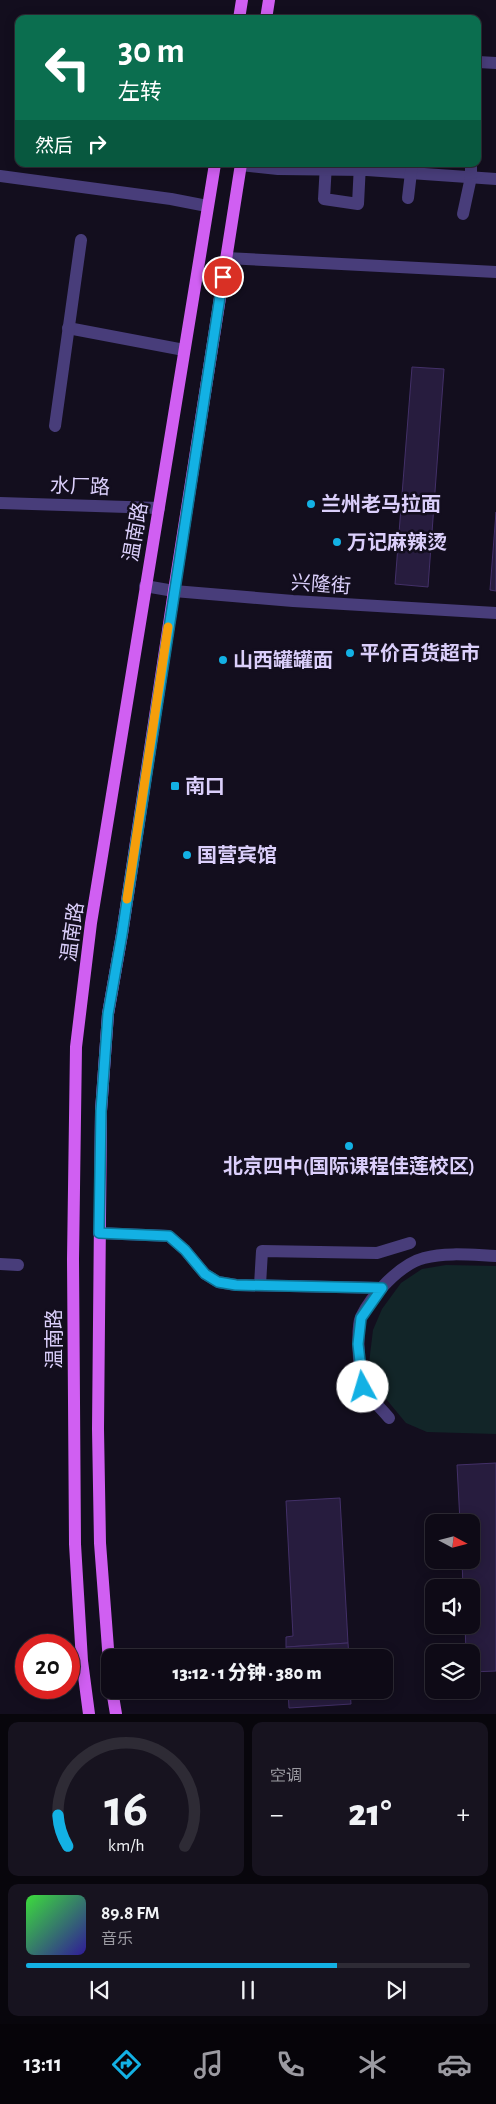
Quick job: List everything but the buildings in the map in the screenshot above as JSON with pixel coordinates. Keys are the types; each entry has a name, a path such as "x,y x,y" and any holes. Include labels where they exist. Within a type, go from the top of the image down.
{"main road":[{"path":"240,15 242,0"},
{"path":"267,15 270,0"},
{"name":"温南路","path":"89,1714 82,1662 75,1544 73,1259 76,1047 91,923 214,167"},
{"path":"108,1649 100,1543 98,1429 101,1111 108,1014 241,167"},
{"path":"114,1699 116,1714"}],"street":[{"path":"481,62 496,64"},
{"path":"263,167 278,169 325,167 412,168 496,179"},
{"path":"325,167 324,199 358,204 360,167"},
{"path":"463,214 471,177 471,167"},
{"path":"408,198 412,168"},
{"path":"0,176 171,199 207,206"},
{"path":"54,426 81,240"},
{"path":"226,258 496,272"},
{"path":"68,328 184,350"},
{"name":"水厂路","path":"0,503 159,508"},
{"name":"兴隆街","path":"145,586 174,591 292,601 496,613"},
{"path":"99,1233 169,1236 185,1250 205,1274 218,1282 382,1288"},
{"path":"260,1285 262,1251 377,1253 410,1242"},
{"path":"390,1418 363,1387 358,1344 361,1318 382,1288 399,1270 422,1258 445,1254 496,1256"},
{"path":"0,1264 18,1265"}],"green space":[{"path":"446,1265 496,1266 496,1434 427,1432 406,1423 377,1388 369,1363 373,1330 382,1309 401,1283 422,1269"}],"slow traffic":[{"path":"127,899 168,627"}],"place":[{"name":"兰州老马拉面","path":"311,504"},
{"name":"万记麻辣烫","path":"337,542"},
{"name":"平价百货超市","path":"350,653"},
{"name":"山西罐罐面","path":"223,660"},
{"name":"南口","path":"175,786"},
{"name":"国营宾馆","path":"187,855"},
{"name":"北京四中(国际课程佳莲校区)","path":"349,1146"}],"route":[{"path":"223,277 108,1014 101,1111 99,1233 169,1236 185,1250 205,1274 218,1282 236,1285 382,1288 361,1318 358,1344 363,1387"}]}
